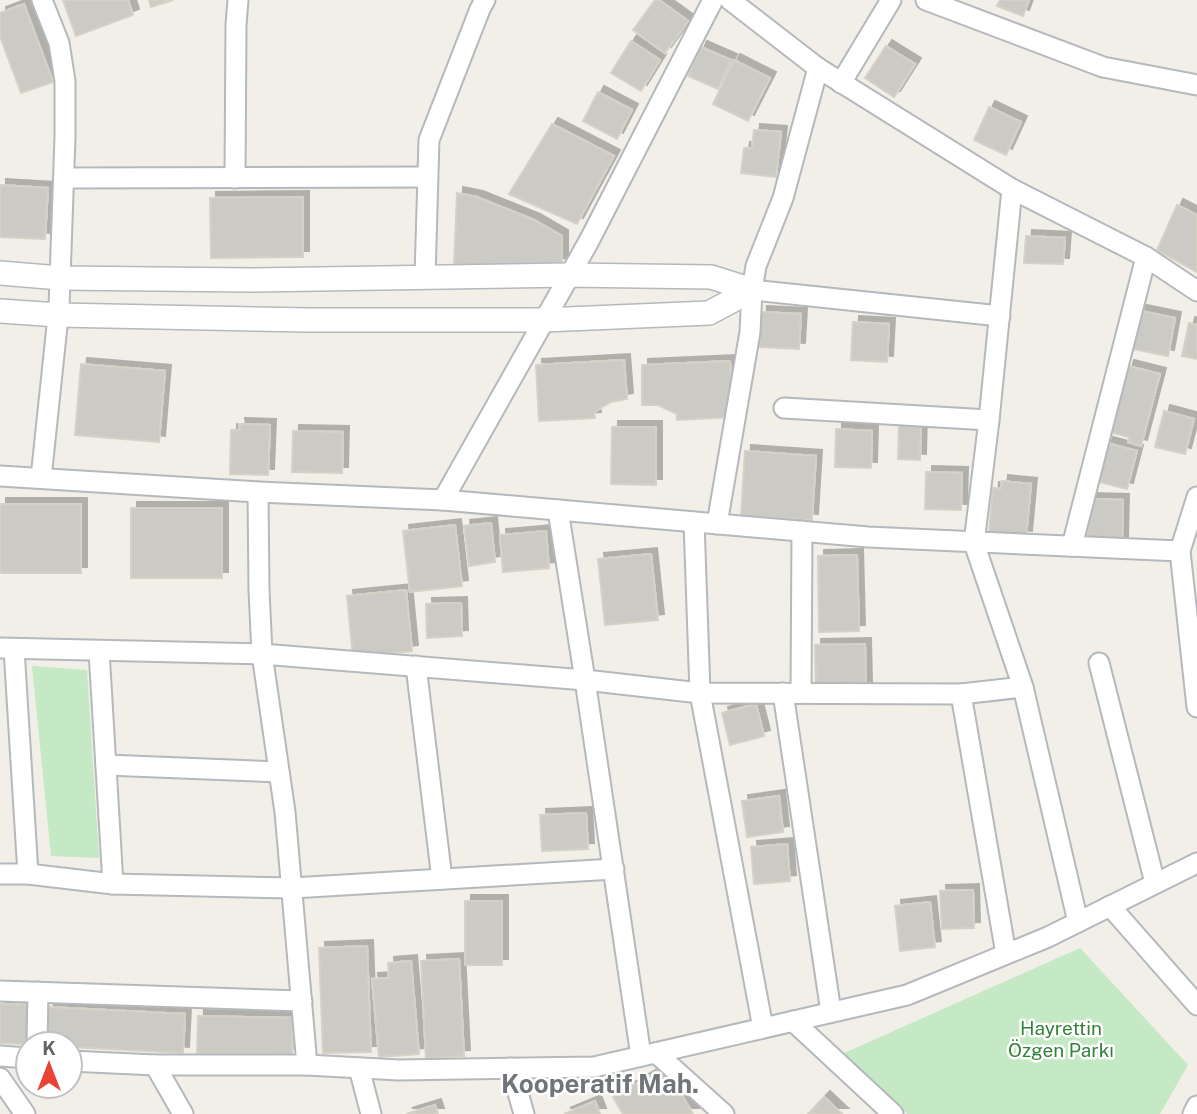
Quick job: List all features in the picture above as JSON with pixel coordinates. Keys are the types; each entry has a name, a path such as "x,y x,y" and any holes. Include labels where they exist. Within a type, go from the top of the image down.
{"street":[{"path":"41,0 59,43 65,81 58,316 41,478"},
{"path":"235,178 238,0"},
{"path":"425,277 429,140 485,0"},
{"path":"443,500 589,241 713,0"},
{"path":"730,0 841,83 1013,190 1146,257 1197,291"},
{"path":"841,83 891,0"},
{"path":"926,0 1103,67 1197,85"},
{"path":"717,524 750,332 756,266 783,198 818,68"},
{"path":"64,178 427,177"},
{"path":"1013,190 974,543 1023,687 1078,922"},
{"path":"1072,546 1146,257"},
{"path":"0,273 60,278 250,279 569,275 711,277 752,290 1000,316"},
{"path":"0,312 58,316 309,320 544,320 709,313 752,290"},
{"path":"784,408 989,420"},
{"path":"0,477 443,500 868,537 1180,551"},
{"path":"258,492 262,654 285,812 307,1065"},
{"path":"1197,497 1180,551 1197,707"},
{"path":"558,510 614,869 649,1054 724,1114"},
{"path":"694,522 700,693 764,1028"},
{"path":"802,531 792,693 831,1012"},
{"path":"28,874 7,649 262,654 585,680 700,693 961,694 1023,687"},
{"path":"99,651 113,884"},
{"path":"1099,663 1155,883"},
{"path":"416,666 442,879"},
{"path":"961,694 1006,954"},
{"path":"106,765 279,772"},
{"path":"84,1062 155,1065 307,1065 399,1070 594,1067 907,995 1048,937 1197,863"},
{"path":"0,874 28,874 113,884 292,888 614,869"},
{"path":"1110,906 1197,1005"},
{"path":"0,990 302,1001"},
{"path":"37,1030 38,992"},
{"path":"793,1021 893,1114"},
{"path":"155,1065 183,1114"},
{"path":"359,1068 371,1114"},
{"path":"511,1068 524,1114"},
{"path":"2,1085 25,1114"},
{"path":"1193,1114 1197,1106"}],"green space":[{"path":"32,666 87,670 99,858 51,856"},
{"name":"Hayrettin Özgen Parkı","path":"1080,948 1188,1065 1160,1114 907,1114 842,1054"}],"building":[{"path":"63,0 128,0 133,15 76,36"},
{"path":"149,0 173,0 151,7"},
{"path":"655,0 659,0 688,21 665,53 633,30"},
{"path":"1000,0 1029,0 1023,16 997,6"},
{"path":"24,4 53,82 21,93 0,36 0,13"},
{"path":"631,41 660,60 641,91 611,73"},
{"path":"886,46 915,64 894,97 865,78"},
{"path":"701,47 731,60 718,89 688,76"},
{"path":"734,60 770,78 748,121 713,104"},
{"path":"598,92 632,110 617,139 583,121"},
{"path":"989,107 1021,122 1006,155 974,140"},
{"path":"552,124 614,156 577,224 509,194"},
{"path":"754,130 781,132 776,177 741,173 744,148 752,148"},
{"path":"0,185 48,188 45,239 0,237"},
{"path":"457,193 477,197 534,220 562,236 562,264 454,266"},
{"path":"303,197 303,257 211,258 210,198"},
{"path":"1177,205 1197,215 1197,272 1157,250"},
{"path":"1026,236 1065,238 1063,264 1024,263"},
{"path":"1136,310 1175,318 1168,356 1128,348"},
{"path":"761,312 801,314 799,349 759,347"},
{"path":"853,322 889,324 887,362 851,360"},
{"path":"1189,323 1197,325 1197,359 1182,356"},
{"path":"624,360 627,399 611,402 594,412 595,418 539,421 536,365"},
{"path":"730,361 733,417 677,420 677,414 658,405 642,405 642,365"},
{"path":"81,364 165,371 159,442 75,435"},
{"path":"1128,366 1160,374 1141,446 1128,442 1129,437 1110,432"},
{"path":"1164,411 1194,419 1185,454 1155,447"},
{"path":"899,420 921,421 920,460 898,459"},
{"path":"239,424 270,425 268,475 230,474 231,430 240,430"},
{"path":"612,427 656,427 656,485 611,484"},
{"path":"836,429 872,431 871,468 835,467"},
{"path":"293,431 343,432 342,473 292,472"},
{"path":"1107,443 1137,451 1127,489 1096,481"},
{"path":"745,451 816,456 812,520 741,516"},
{"path":"926,472 962,473 961,510 925,509"},
{"path":"1002,481 1031,484 1026,537 989,533 993,488 1001,489"},
{"path":"1088,499 1123,500 1122,543 1087,542"},
{"path":"0,504 81,504 81,573 0,573"},
{"path":"131,508 222,508 222,578 131,578"},
{"path":"491,523 495,562 469,566 464,526"},
{"path":"455,525 462,586 410,592 403,531"},
{"path":"546,531 549,568 503,572 500,535"},
{"path":"651,554 658,620 605,625 598,559"},
{"path":"857,555 859,631 819,632 818,556"},
{"path":"406,590 412,651 353,657 347,596"},
{"path":"461,603 462,636 427,638 426,604"},
{"path":"865,644 866,689 816,690 815,645"},
{"path":"756,704 764,736 730,745 722,713"},
{"path":"779,796 783,832 747,837 742,801"},
{"path":"586,813 588,849 542,851 540,815"},
{"path":"787,844 790,881 754,884 751,847"},
{"path":"973,890 974,928 942,929 940,891"},
{"path":"465,901 502,901 502,965 465,965"},
{"path":"930,902 935,947 900,951 895,906"},
{"path":"367,946 371,1052 323,1053 319,948"},
{"path":"459,959 464,1056 426,1058 421,961"},
{"path":"411,961 419,1054 379,1057 372,979 389,978 388,963"},
{"path":"0,1004 29,1005 28,1030 14,1030 14,1044 0,1043"},
{"path":"48,1007 185,1014 183,1053 84,1048 84,1030 47,1030"},
{"path":"198,1016 293,1018 292,1055 197,1053"},
{"path":"665,1067 693,1114 623,1114 613,1097"},
{"path":"824,1097 842,1114 808,1114"},
{"path":"595,1101 600,1114 564,1114"},
{"path":"435,1105 438,1114 406,1114"}],"district":[{"name":"Kooperatif Mah.","path":"600,1083"}]}
